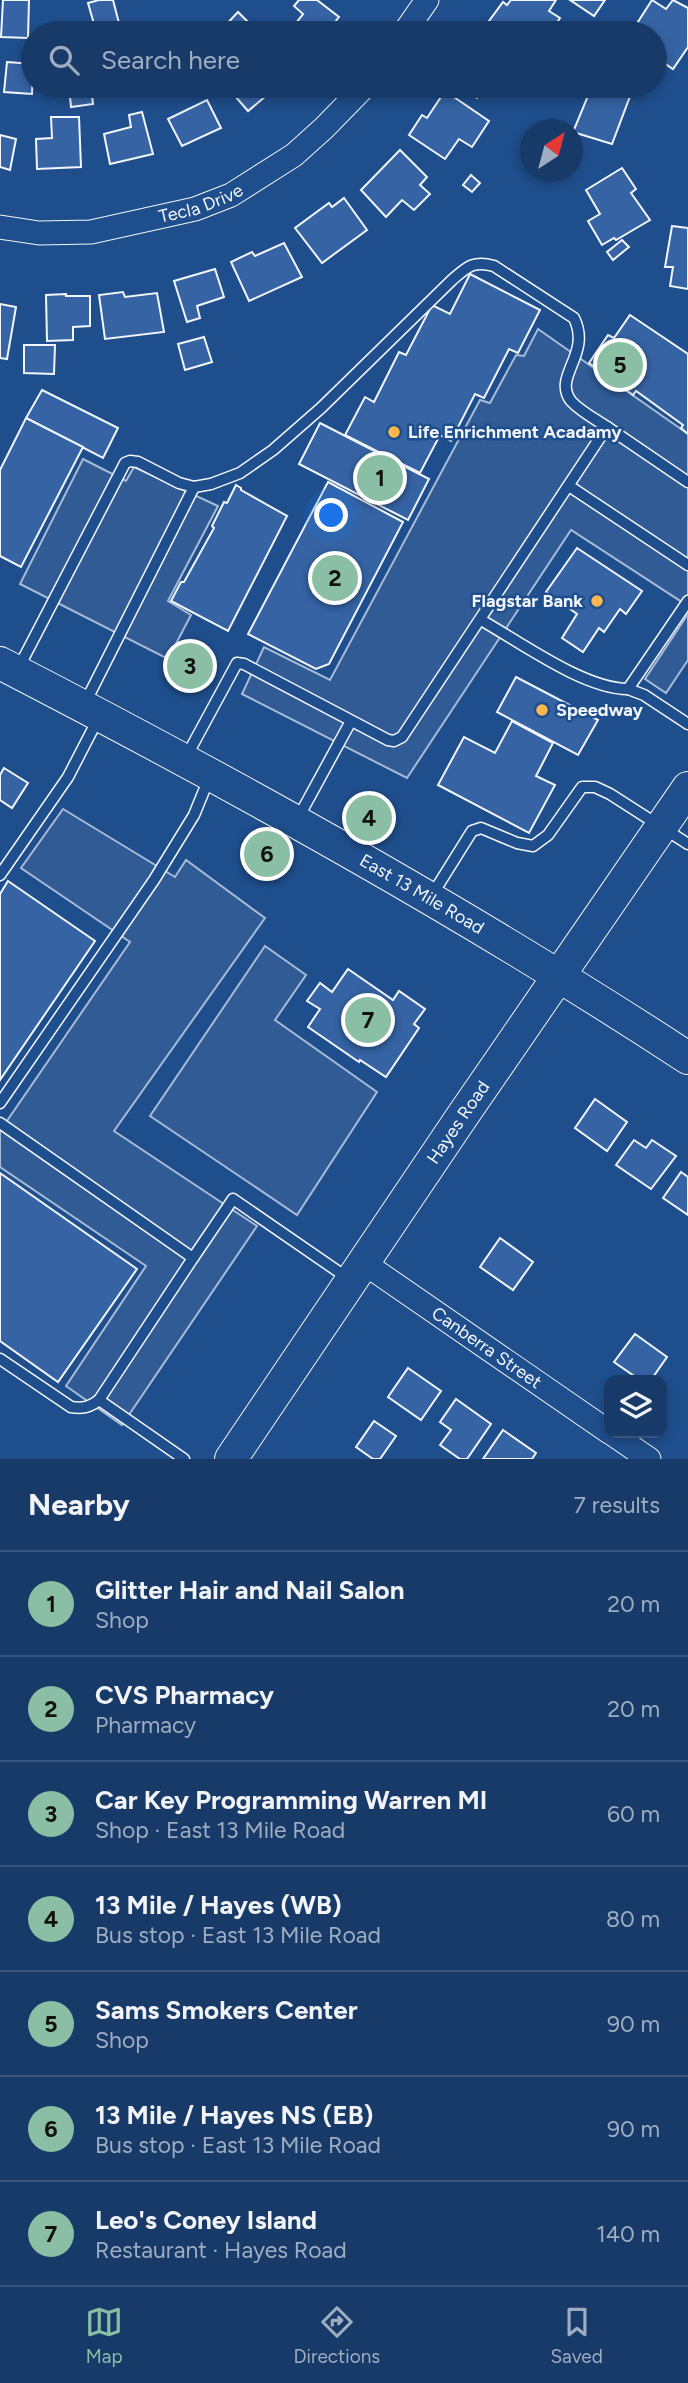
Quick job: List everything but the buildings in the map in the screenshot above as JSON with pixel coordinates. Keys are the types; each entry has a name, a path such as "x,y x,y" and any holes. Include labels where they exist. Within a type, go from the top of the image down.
{"street":[{"path":"412,21 427,0"},
{"name":"Tecla Drive","path":"0,227 39,233 91,232 195,209 231,195 294,155 354,98"},
{"name":"East 13 Mile Road","path":"8,667 197,766 431,897 688,1058"},
{"name":"Hayes Road","path":"231,1459 688,788"},
{"name":"Canberra Street","path":"358,1272 604,1428"},
{"name":"Canberra Street","path":"619,1438 649,1459"}],"lane":[{"path":"8,667 125,463 138,462 179,483 194,487 240,473 273,450 321,408 452,280 474,264 494,266 574,318 580,341 567,375 567,394 573,403 688,482"},
{"path":"0,1103 182,836 197,766 237,663 244,664 388,740 398,740 481,620 607,427"},
{"path":"569,486 688,565"},
{"path":"0,875 68,777 92,710 194,487"},
{"path":"628,689 688,601"},
{"path":"481,620 583,679 644,695 688,724"},
{"path":"296,821 351,721"},
{"path":"431,897 472,831 481,828 517,843 533,845 548,835 582,787 595,787 688,844"},
{"path":"0,1123 193,1258"},
{"path":"0,1359 71,1407 91,1406 99,1400 233,1199 358,1272"},
{"path":"99,1400 184,1459"}],"shaded area":[{"path":"538,329 688,434 688,606 571,530 407,778 242,694 264,647 330,680 480,400 490,403 516,355 524,356"},
{"path":"83,459 126,481 134,467 218,506 168,601 191,615 168,659 20,584"},
{"path":"688,614 688,660 666,693 645,679"},
{"path":"63,809 175,877 186,860 265,918 114,1131 257,1226 122,1425 66,1386 146,1266 0,1167 0,1131 130,942 21,868"},
{"path":"265,946 306,975 275,1020 377,1092 297,1215 150,1116"}],"place":[{"name":"Sams Smokers Center","path":"620,365"},
{"name":"Life Enrichment Acadamy","path":"394,432"},
{"name":"Glitter Hair and Nail Salon","path":"380,478"},
{"name":"CVS Pharmacy","path":"335,578"},
{"name":"Flagstar Bank","path":"597,601"},
{"name":"Car Key Programming Warren MI","path":"190,666"},
{"name":"Speedway","path":"542,710"},
{"name":"13 Mile / Hayes (WB)","path":"369,818"},
{"name":"13 Mile / Hayes NS (EB)","path":"267,854"},
{"name":"Leo's Coney Island","path":"368,1020"}]}
